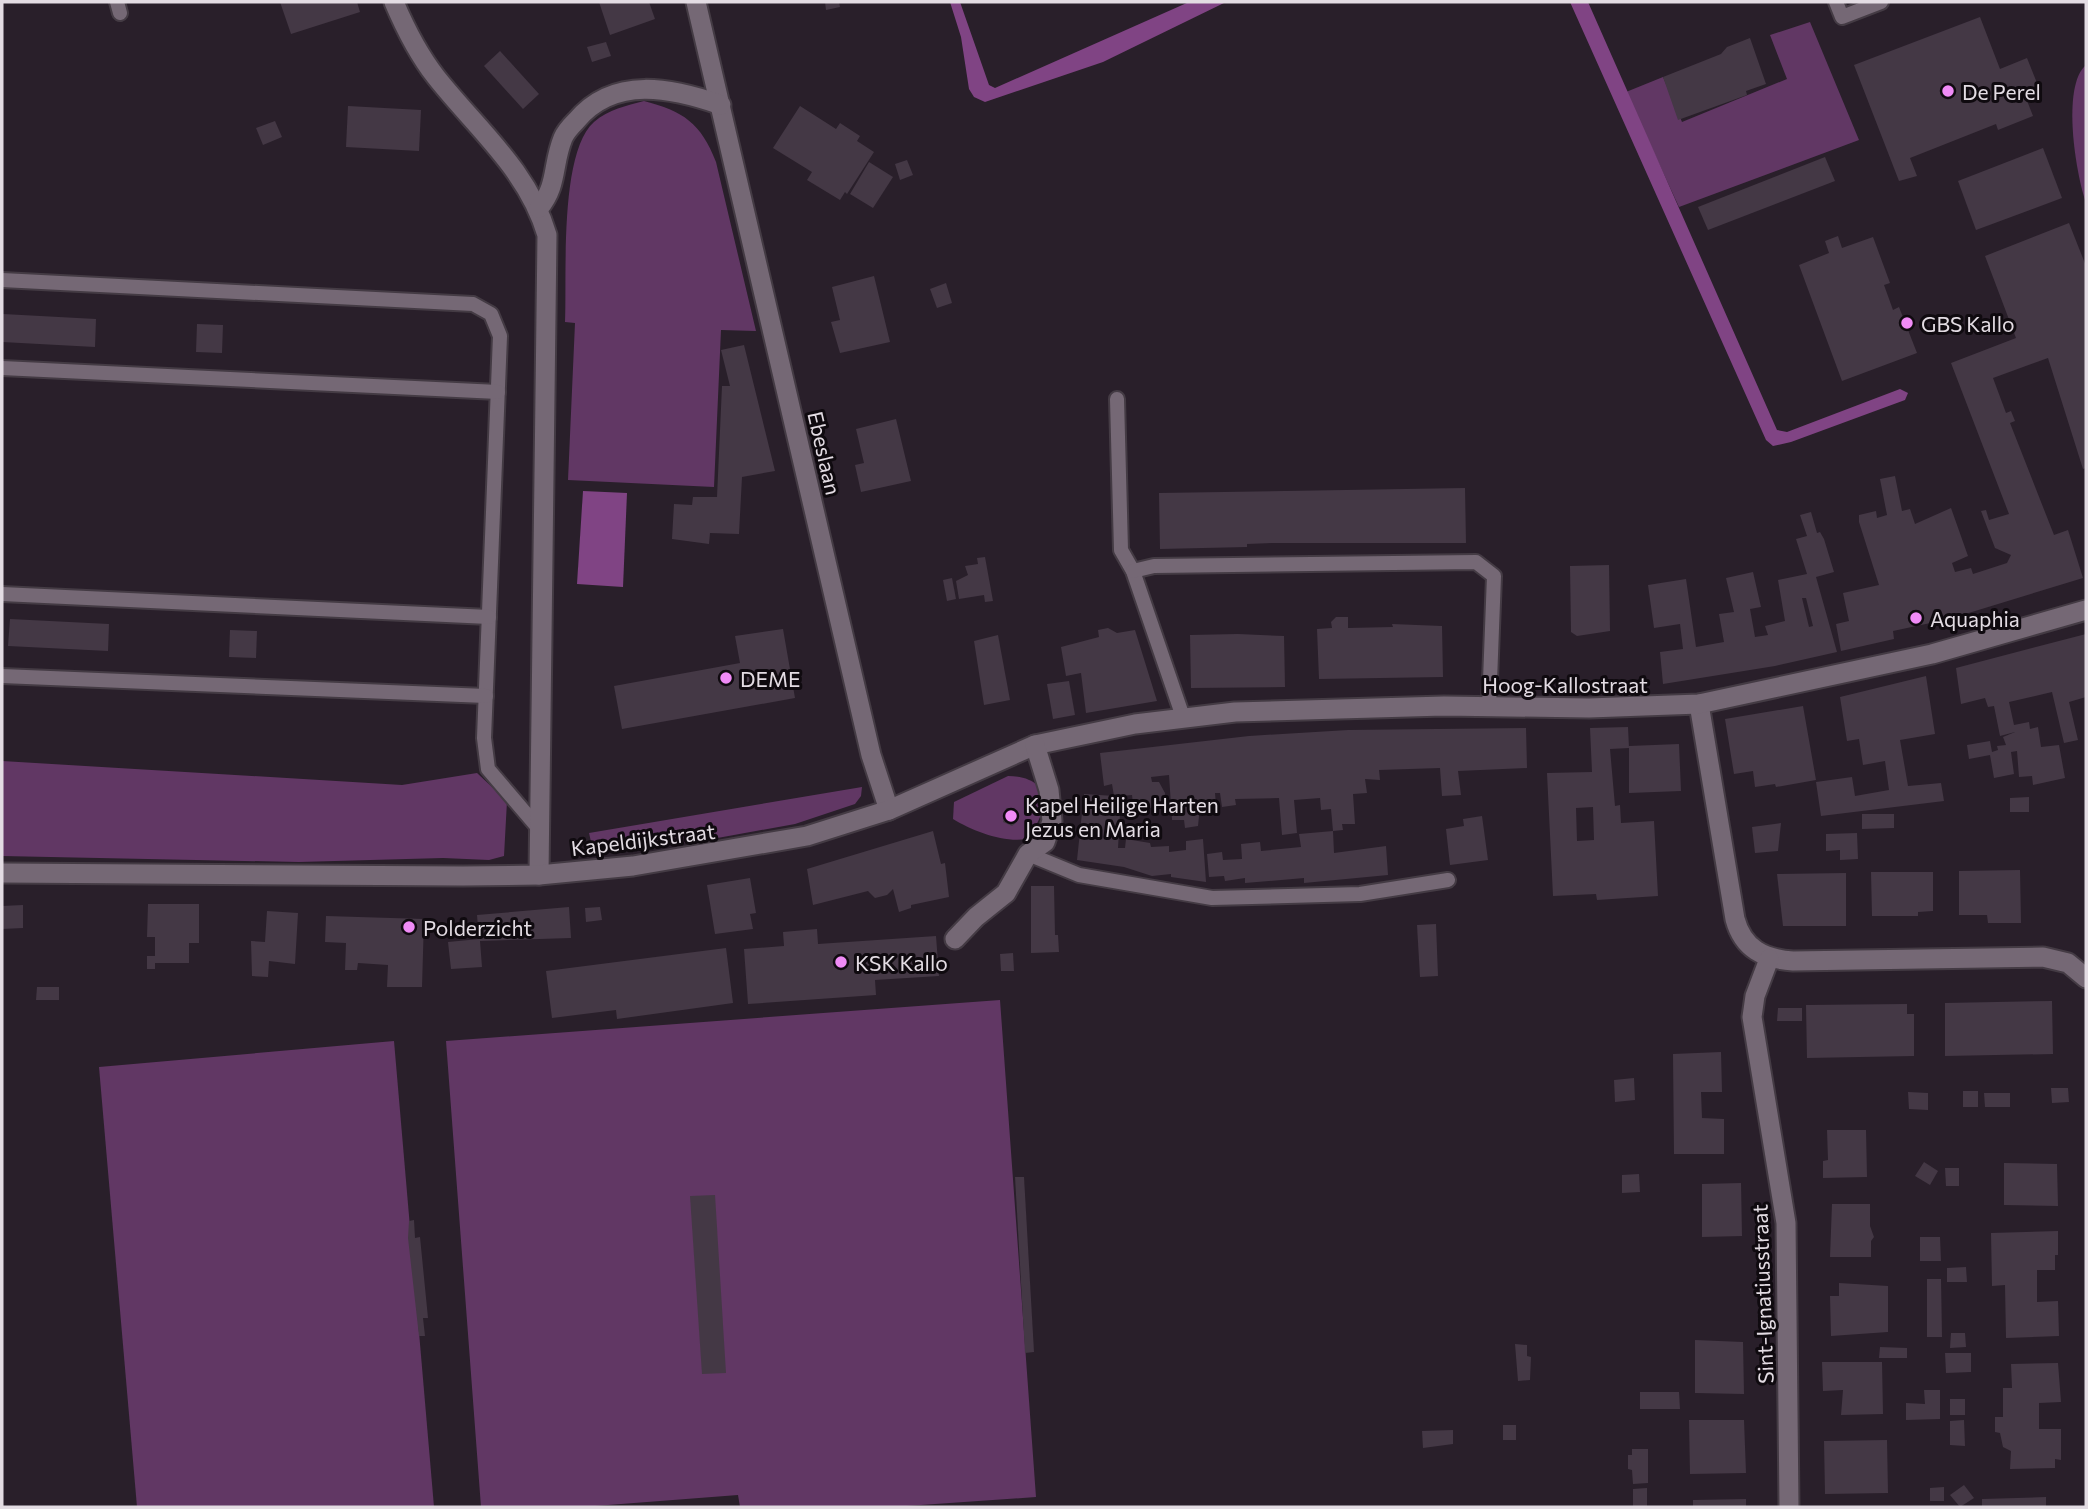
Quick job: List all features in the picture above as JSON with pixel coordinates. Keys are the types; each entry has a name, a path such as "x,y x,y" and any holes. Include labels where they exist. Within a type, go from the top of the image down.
{"street":[{"path":"394,2 412,41 436,77 520,176 539,208 547,235 549,260 539,875"},
{"name":"Ebeslaan","path":"696,2 871,755 889,810"},
{"path":"539,208 552,193 555,165 564,135 585,109 613,93 657,88 690,94 721,105"},
{"name":"Hoog-Kallostraat","path":"1035,745 1067,735 1235,712 1699,704 1932,654 2086,610"},
{"path":"1699,704 1738,931 1748,945 1769,959 1793,961 2043,957 2068,963 2086,978"},
{"path":"955,939 976,917 1006,893 1028,854 1045,842 1052,821 1045,769 1035,745"},
{"name":"Kapeldijkstraat","path":"2,873 539,875 633,866 807,836 889,810 1035,745"},
{"name":"Sint-Ignatiusstraat","path":"1769,959 1755,996 1752,1017 1786,1223 1789,1507"}],"lane":[{"path":"1836,2 1842,17 1881,2"},
{"path":"2,280 473,303 491,314 500,336 484,738 488,769 540,830"},
{"path":"2,368 498,392"},
{"path":"1117,399 1121,550 1133,571 1183,717"},
{"path":"1133,571 1154,566 1476,562 1494,576 1489,707"},
{"path":"2,594 489,617"},
{"path":"2,676 486,696"},
{"path":"1028,854 1079,876 1212,898 1360,894 1448,880"}],"shaded area":[{"path":"950,2 960,2 989,85 995,88 1189,2 1226,2 1103,62 985,102 974,97 969,89 961,37"},
{"path":"1570,2 1588,2 1777,430 1787,432 1900,389 1908,393 1905,400 1791,442 1773,446 1766,440"},
{"path":"1810,22 1859,140 1679,207 1626,92 1663,77 1682,122 1787,79 1770,35"},
{"path":"2086,65 2086,203 2078,173 2072,111 2078,76"},
{"path":"644,101 680,114 697,128 710,149 716,162 756,331 721,330 714,487 568,480 575,323 565,322 566,246 570,187 575,160 583,138 594,122 612,111"},
{"path":"583,491 627,493 623,587 577,584"},
{"path":"2,761 402,785 477,773 507,801 504,856 489,860 443,858 299,862 2,856"},
{"path":"1008,776 1033,782 1043,797 1040,817 1027,839 988,835 953,819 954,802"},
{"path":"862,787 861,796 855,804 795,824 712,839 710,832 697,835 697,841 601,853 592,846 589,833"},
{"path":"1000,1000 1036,1497 892,1507 740,1507 738,1495 582,1507 481,1507 446,1041"},
{"path":"394,1041 434,1507 137,1507 99,1067"}],"building":[{"path":"280,2 357,2 360,12 291,34"},
{"path":"599,2 649,2 655,19 610,35"},
{"path":"825,2 839,2 840,7 826,10"},
{"name":"De Perel","path":"1980,17 2000,69 2027,58 2039,88 2024,93 2033,116 1998,130 1996,124 1910,158 1917,176 1899,181 1854,65"},
{"path":"1750,38 1766,84 1746,91 1747,95 1678,120 1663,77 1721,54 1727,47"},
{"path":"606,42 611,56 592,62 587,47"},
{"path":"500,51 539,94 523,109 484,66"},
{"path":"348,106 421,110 419,151 346,147"},
{"path":"800,106 836,129 840,123 860,136 857,141 874,152 847,194 845,192 840,200 807,180 812,172 773,148"},
{"path":"275,121 282,137 263,145 256,128"},
{"path":"2043,148 2062,198 1976,230 1958,181"},
{"path":"1825,157 1835,181 1708,230 1698,207"},
{"path":"907,160 913,175 900,180 895,164"},
{"path":"869,162 893,177 873,208 850,194"},
{"path":"2069,223 2086,266 2086,468 2083,469 2048,358 1993,378 2006,413 2011,411 2015,421 2010,423 2054,535 2068,530 2083,578 1949,619 1893,631 1894,639 1841,651 1836,624 1849,621 1843,593 1879,585 1859,515 1876,511 1877,518 1887,515 1880,479 1895,476 1902,511 1910,509 1915,524 1951,508 1968,556 1952,563 1955,572 1971,568 1973,574 2007,563 2011,555 1995,548 1981,511 1986,510 1989,520 2009,514 1951,363 2016,338 1985,256"},
{"path":"1838,236 1842,248 1873,237 1890,283 1884,285 1893,310 1899,307 1917,353 1842,381 1799,265 1829,253 1825,241"},
{"path":"874,276 890,342 840,353 831,322 840,320 832,287"},
{"path":"946,283 952,303 937,308 930,289"},
{"path":"3,314 96,319 95,347 2,342"},
{"path":"197,324 223,325 222,353 196,352"},
{"path":"744,345 775,471 742,477 739,534 710,533 709,544 672,539 674,504 692,505 693,497 717,497 722,386 730,386 721,350"},
{"path":"896,419 911,481 861,492 855,465 864,463 856,429"},
{"path":"1465,488 1466,543 1273,543 1247,544 1247,547 1160,549 1159,493"},
{"path":"1811,512 1817,533 1820,532 1824,539 1834,572 1816,577 1837,652 1775,666 1663,684 1660,652 1683,649 1680,624 1654,628 1648,585 1686,579 1696,647 1724,642 1719,614 1734,612 1726,578 1753,572 1761,607 1750,609 1755,637 1768,635 1765,626 1785,621 1778,580 1807,574 1796,539 1807,536 1800,515","holes":["1802,598 1806,598 1813,626 1809,627"]},
{"path":"985,557 993,601 985,602 984,595 959,599 956,581 968,575 965,566 978,564 977,558"},
{"path":"1609,565 1610,631 1577,636 1571,632 1570,566"},
{"path":"952,578 956,599 947,601 943,580"},
{"path":"1336,617 1348,617 1348,628 1393,627 1392,624 1442,626 1443,677 1319,679 1317,629 1332,628 1331,622"},
{"path":"10,619 109,624 108,651 8,646"},
{"path":"1108,628 1117,633 1135,630 1157,701 1086,713 1081,673 1066,676 1061,647 1099,637 1098,630"},
{"name":"DEME","path":"783,629 795,698 622,729 614,686 740,663 735,636"},
{"path":"230,630 257,631 256,658 229,657"},
{"path":"2086,634 2086,697 2069,702 2078,740 2064,743 2052,692 2009,702 2014,725 2029,722 2030,729 2038,727 2041,747 2059,745 2065,778 2033,785 2032,776 2019,777 2017,751 2011,752 2014,774 1994,778 1990,755 1969,759 1967,745 1990,741 1992,752 1998,750 1997,746 2006,745 2003,737 2015,732 2000,736 1994,706 1988,707 1985,698 1961,704 1956,668"},
{"path":"998,635 1010,700 984,705 974,641"},
{"path":"1190,635 1284,636 1285,687 1191,688"},
{"path":"1926,676 1935,734 1900,740 1908,786 1941,783 1944,801 1821,816 1816,782 1852,777 1855,796 1889,790 1885,761 1863,765 1859,739 1847,741 1840,697"},
{"path":"1069,681 1075,715 1053,719 1047,684"},
{"path":"1803,706 1816,780 1776,787 1775,784 1755,787 1753,771 1734,774 1725,719"},
{"path":"1628,727 1629,748 1610,749 1615,806 1620,805 1621,823 1654,821 1658,896 1597,900 1596,894 1553,896 1547,773 1592,772 1590,728","holes":["1593,807 1594,840 1577,841 1576,808"]},
{"path":"1526,728 1527,768 1458,771 1461,795 1442,796 1440,768 1379,770 1380,780 1365,779 1367,793 1353,794 1355,824 1342,824 1343,830 1333,831 1331,809 1321,810 1320,798 1294,800 1297,833 1282,835 1279,798 1235,799 1236,805 1222,807 1220,793 1215,793 1216,805 1200,806 1198,826 1185,828 1184,820 1172,820 1169,775 1151,777 1152,782 1159,782 1165,793 1164,806 1148,808 1147,803 1133,804 1132,795 1121,796 1118,848 1125,848 1126,839 1150,843 1151,847 1169,846 1169,852 1186,850 1186,841 1203,839 1206,882 1171,877 1171,874 1152,876 1124,867 1077,860 1084,794 1114,796 1112,784 1104,786 1100,753 1249,736 1348,730"},
{"path":"1679,744 1681,791 1629,793 1629,746"},
{"path":"2029,797 2029,812 2010,812 2010,798"},
{"name":"Kapel Heilige Harten Jezus en Maria","path":"1006,808 1018,811 1016,823 1012,826 1003,822"},
{"path":"1862,814 1894,814 1894,828 1862,829"},
{"path":"1482,816 1488,860 1450,865 1446,829 1464,826 1463,819"},
{"path":"1781,823 1778,851 1755,853 1752,827"},
{"path":"933,831 941,864 945,863 949,897 911,905 911,908 899,912 893,889 887,895 875,898 868,891 813,905 807,869"},
{"path":"1333,831 1334,853 1386,846 1388,875 1304,883 1304,878 1245,883 1245,878 1225,881 1224,876 1209,877 1207,854 1222,852 1223,860 1242,859 1241,844 1260,842 1261,851 1301,847 1299,834"},
{"path":"1857,833 1858,859 1840,860 1840,850 1826,851 1826,834"},
{"path":"2020,870 2021,923 1988,923 1987,915 1959,915 1959,871"},
{"path":"1871,872 1933,872 1933,911 1918,912 1918,916 1872,916"},
{"path":"1846,873 1846,926 1783,926 1777,874"},
{"path":"750,878 756,913 750,914 753,929 715,934 707,885"},
{"path":"1031,886 1054,886 1055,935 1058,935 1059,952 1031,953"},
{"path":"148,904 199,904 199,943 189,943 189,963 155,963 155,969 147,969 147,956 155,956 155,937 147,937"},
{"path":"23,905 23,928 2,929 2,906"},
{"path":"569,907 571,938 480,941 482,967 451,969 448,942 479,939 477,915"},
{"path":"600,907 602,920 586,922 585,908"},
{"path":"267,911 298,913 295,964 269,961 268,977 252,976 251,941 265,942"},
{"path":"326,916 424,919 422,987 387,987 388,965 358,963 357,970 345,970 346,943 325,942"},
{"path":"1436,924 1438,976 1420,977 1417,925"},
{"name":"KSK Kallo","path":"817,929 818,944 936,936 939,976 875,980 876,995 748,1004 744,949 784,946 783,932"},
{"path":"726,948 733,1003 617,1019 616,1010 552,1018 546,971"},
{"path":"1013,953 1014,971 1001,971 1000,954"},
{"path":"37,987 59,987 59,1000 36,1000"},
{"path":"2052,1001 2053,1054 1945,1056 1945,1003"},
{"path":"1907,1004 1907,1014 1914,1014 1914,1056 1807,1058 1806,1005"},
{"path":"1778,1008 1802,1008 1802,1021 1777,1021"},
{"path":"1721,1052 1722,1092 1701,1092 1702,1118 1724,1119 1724,1154 1674,1154 1673,1054"},
{"path":"1634,1078 1635,1100 1615,1102 1614,1080"},
{"path":"2051,1088 2068,1088 2069,1102 2052,1103"},
{"path":"1963,1091 1978,1091 1978,1107 1963,1107"},
{"path":"1908,1092 1928,1093 1928,1110 1909,1109"},
{"path":"1984,1093 2010,1093 2010,1107 1985,1107"},
{"path":"1827,1130 1866,1130 1867,1177 1823,1178 1823,1161 1828,1160"},
{"path":"1924,1162 1938,1171 1930,1185 1915,1176"},
{"path":"2004,1163 2057,1164 2058,1206 2004,1205"},
{"path":"1945,1168 1959,1168 1959,1186 1946,1186"},
{"path":"1639,1174 1640,1192 1622,1193 1622,1175"},
{"path":"1015,1177 1024,1177 1034,1352 1025,1353"},
{"path":"1741,1183 1742,1236 1702,1237 1702,1184"},
{"path":"715,1195 726,1373 702,1374 690,1196"},
{"path":"1832,1204 1870,1204 1870,1226 1874,1237 1871,1241 1871,1257 1830,1257"},
{"path":"414,1220 415,1238 420,1237 428,1318 423,1318 425,1336 419,1336 408,1238 409,1221"},
{"path":"2058,1231 2055,1270 2037,1270 2037,1302 2058,1301 2059,1336 2006,1338 2005,1285 1992,1286 1991,1233"},
{"path":"1920,1237 1940,1237 1941,1261 1920,1261"},
{"path":"1966,1267 1967,1282 1947,1282 1947,1268"},
{"path":"1927,1279 1941,1279 1942,1337 1927,1337"},
{"path":"1839,1283 1888,1286 1888,1332 1831,1336 1830,1296 1839,1296"},
{"path":"1951,1333 1965,1333 1966,1347 1950,1348"},
{"path":"1695,1340 1743,1342 1744,1394 1695,1393"},
{"path":"1515,1344 1527,1345 1527,1356 1531,1357 1530,1380 1518,1381"},
{"path":"1880,1347 1907,1348 1907,1358 1879,1358"},
{"path":"1945,1353 1971,1353 1971,1372 1946,1373"},
{"path":"1822,1362 1882,1362 1883,1414 1841,1415 1843,1390 1823,1391"},
{"path":"2058,1363 2061,1402 2039,1403 2039,1429 2061,1429 2061,1460 2055,1459 2055,1468 2010,1469 2011,1451 2003,1447 2000,1433 1995,1432 1995,1417 2003,1417 2003,1388 2012,1388 2011,1364"},
{"path":"1924,1390 1940,1390 1940,1419 1906,1420 1906,1403 1925,1404"},
{"path":"1640,1392 1679,1392 1680,1409 1640,1409"},
{"path":"1950,1399 1965,1399 1965,1415 1950,1415"},
{"path":"1689,1420 1744,1420 1746,1473 1690,1474"},
{"path":"1964,1420 1965,1446 1950,1445 1950,1421"},
{"path":"1503,1425 1516,1425 1516,1440 1503,1440"},
{"path":"1453,1430 1453,1444 1423,1448 1422,1431"},
{"path":"1887,1440 1888,1493 1825,1494 1824,1441"},
{"path":"1632,1449 1648,1449 1648,1483 1633,1484 1632,1470 1628,1469 1628,1455 1632,1455"},
{"path":"1964,1485 1974,1498 1960,1507 1950,1495"},
{"path":"1944,1487 1944,1501 1930,1501 1930,1488"},
{"path":"1647,1488 1647,1507 1633,1507 1633,1489"},
{"path":"2046,1497 2046,1507 1982,1507 1982,1499"},
{"path":"1746,1499 1746,1507 1693,1507 1693,1500"}],"place":[{"name":"De Perel","path":"1948,91"},
{"name":"GBS Kallo","path":"1907,323"},
{"name":"Aquaphia","path":"1916,618"},
{"name":"DEME","path":"726,678"},
{"name":"Kapel Heilige Harten Jezus en Maria","path":"1011,816"},
{"name":"Polderzicht","path":"409,927"},
{"name":"KSK Kallo","path":"841,962"}]}
